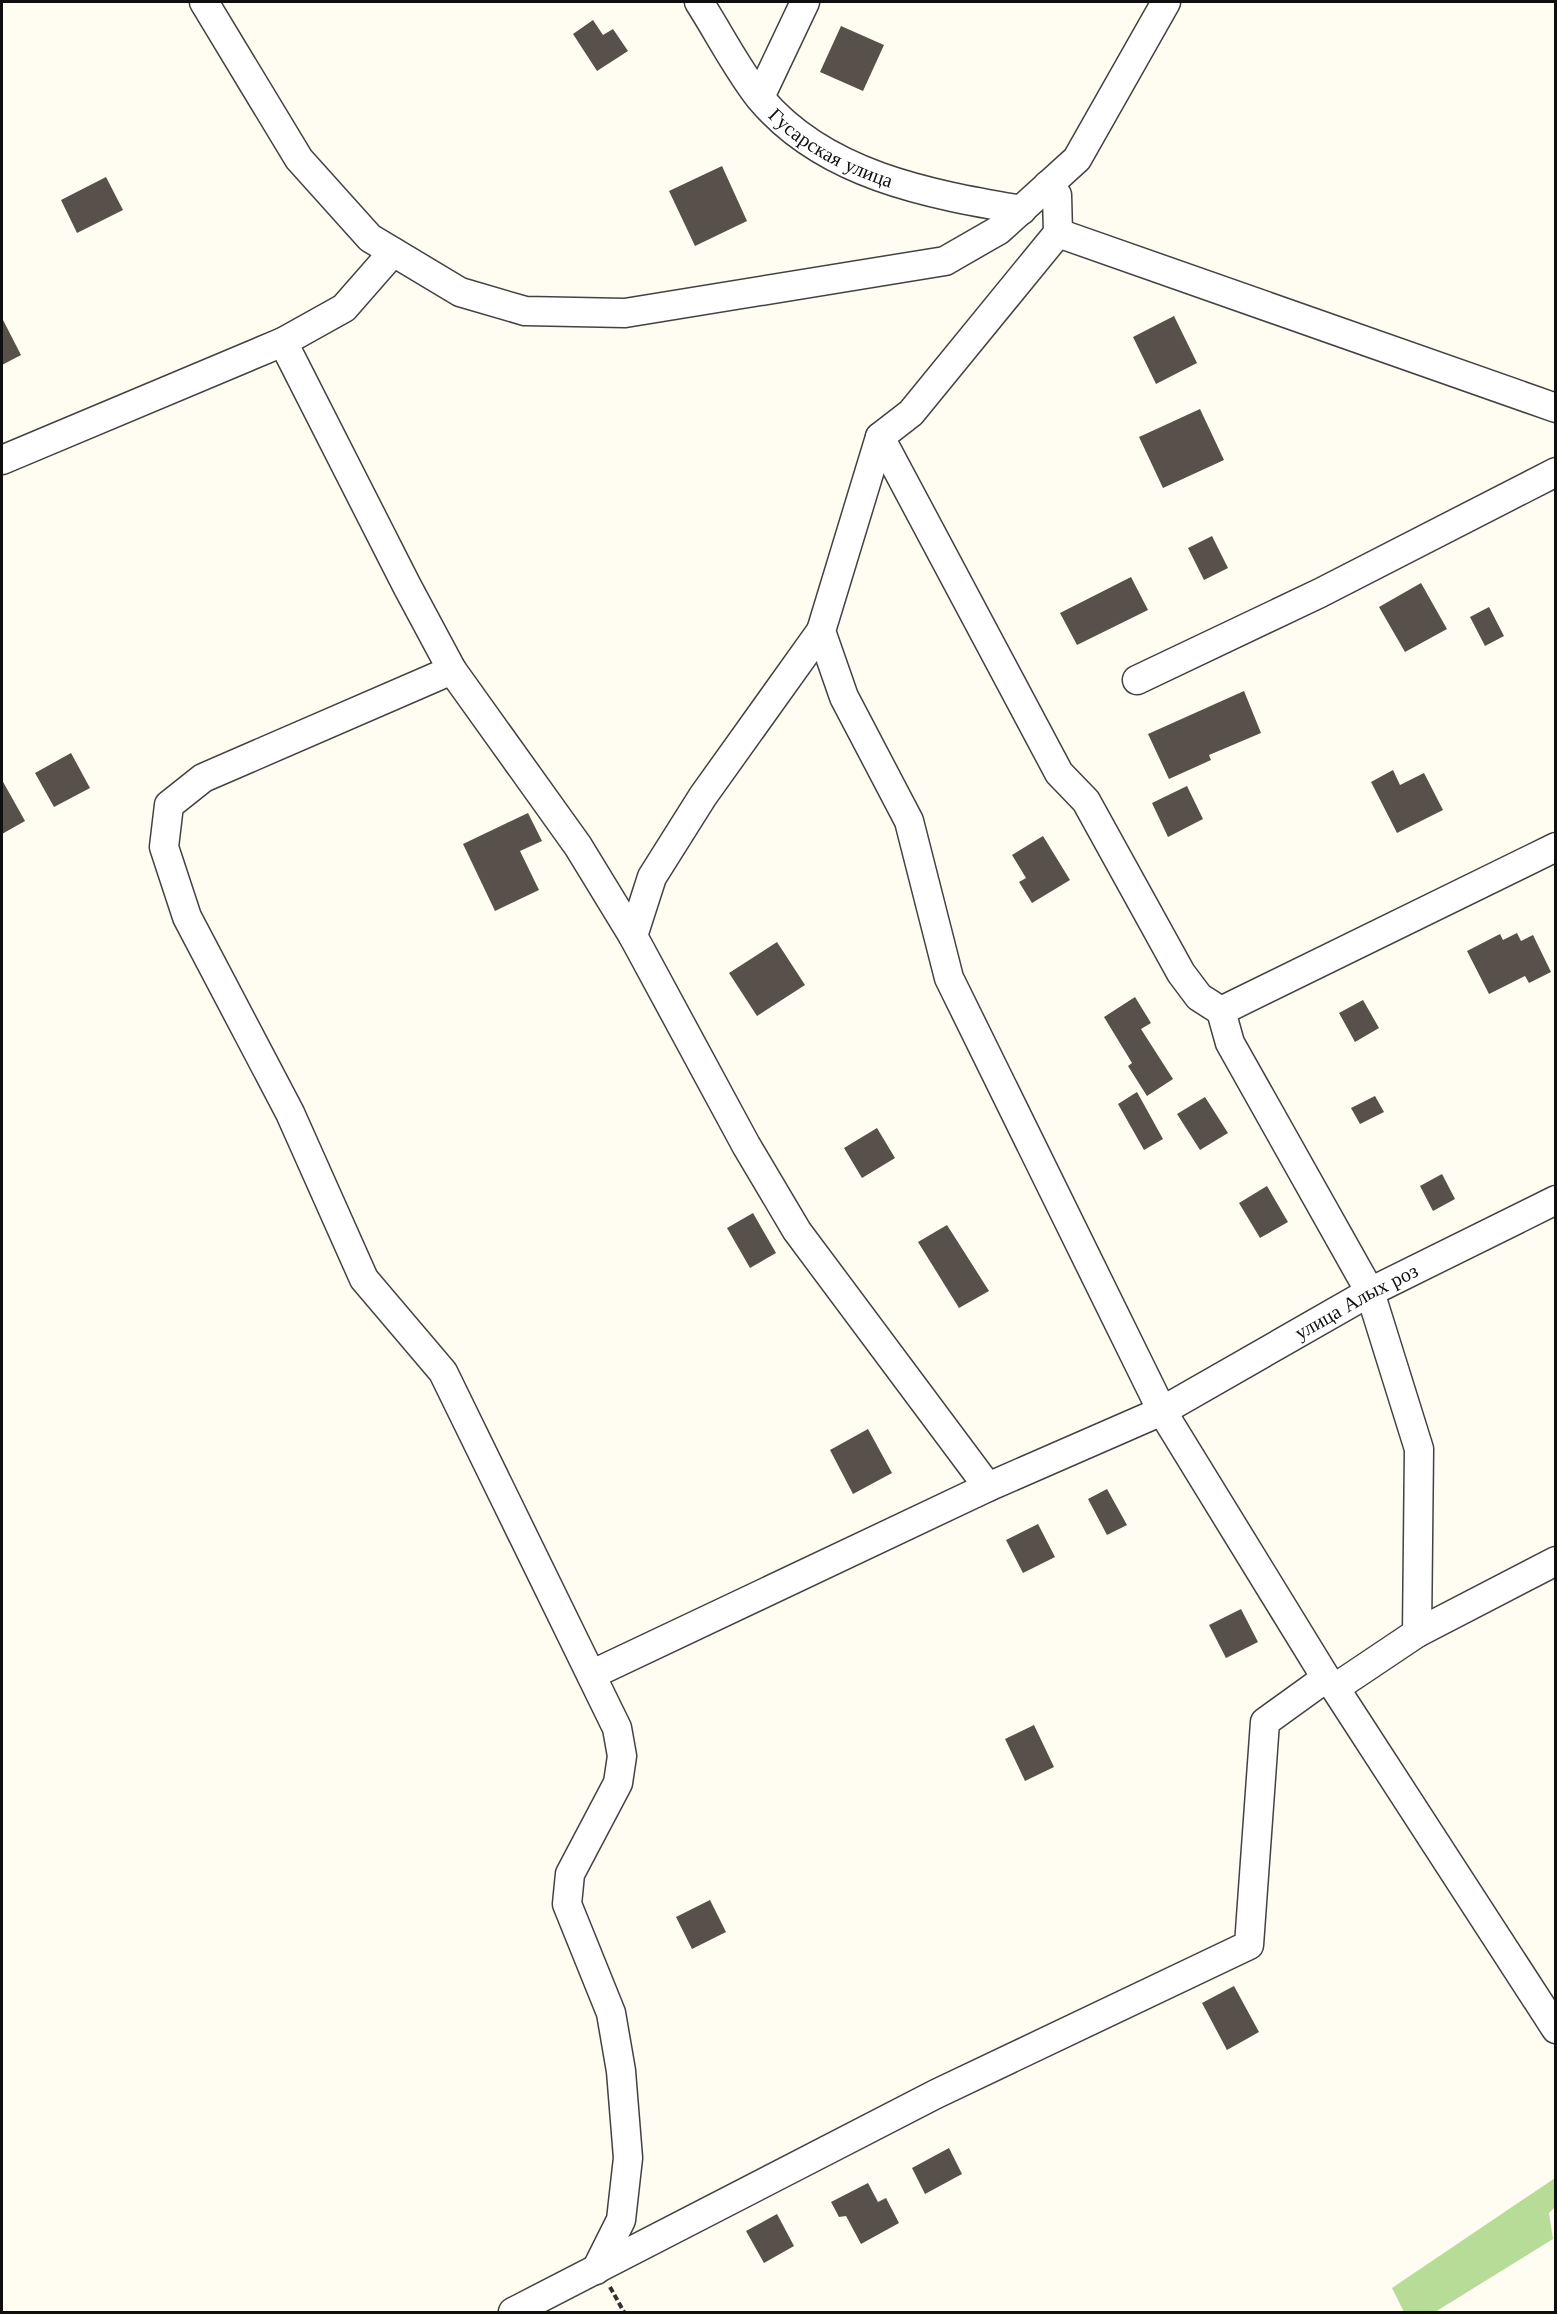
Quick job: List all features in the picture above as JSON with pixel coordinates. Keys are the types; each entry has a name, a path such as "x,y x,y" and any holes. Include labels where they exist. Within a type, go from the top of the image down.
{"street":[{"path":"204,2 299,159 369,238 460,292 525,311 625,313 945,261 999,230 1077,159 1166,2"},
{"name":"Гусарская улица","path":"699,2 760,97 804,140 866,172 935,195 1022,210"},
{"path":"760,97 804,2"},
{"path":"633,936 652,877 703,796 821,631 880,437 911,413 1058,233 1057,195 1048,185"},
{"path":"1058,233 1556,408"},
{"path":"2,460 283,342 344,308 393,252"},
{"path":"283,342 452,670 578,846 633,936 746,1145 797,1231 988,1487"},
{"path":"880,437 1059,772 1086,801 1181,973 1199,998 1221,1011 1230,1044 1370,1292 1419,1449 1417,1633"},
{"path":"1137,680 1320,593 1556,472"},
{"path":"821,631 844,697 909,821 949,978 1162,1411 1330,1683 1556,2030"},
{"path":"452,670 203,778 169,805 164,847 187,917 290,1113 364,1279 443,1372 618,1728 622,1756 618,1783 570,1874 567,1904 611,2013 621,2071 628,2158 621,2220 596,2270"},
{"path":"1221,1011 1556,847"},
{"name":"улица Алых роз","path":"593,1674 988,1487 1162,1411 1370,1292 1556,1200"},
{"path":"513,2313 936,2094 1249,1945 1265,1722 1417,1633 1556,1561"}],"green space":[{"path":"1555,2178 1555,2207 1549,2213 1553,2239 1435,2312 1404,2312 1392,2288"}],"building":[{"path":"593,20 603,35 613,29 628,51 597,71 573,34"},
{"path":"841,26 884,45 863,91 820,72"},
{"path":"722,166 747,221 695,246 669,191"},
{"path":"106,177 123,210 77,233 61,200"},
{"path":"1174,316 1197,363 1156,384 1133,337"},
{"path":"2,318 21,355 2,365"},
{"path":"1200,409 1224,460 1163,488 1139,437"},
{"path":"1212,536 1228,568 1204,580 1188,548"},
{"path":"1131,577 1148,610 1077,645 1060,613"},
{"path":"1421,583 1447,629 1405,652 1379,607"},
{"path":"1489,607 1504,636 1485,646 1470,617"},
{"path":"1244,691 1261,733 1209,755 1211,760 1169,779 1148,734"},
{"path":"71,753 90,788 54,807 35,773"},
{"path":"1393,770 1400,785 1424,773 1443,810 1397,833 1371,782"},
{"path":"2,780 25,821 2,834"},
{"path":"1187,786 1203,819 1168,837 1152,803"},
{"path":"528,813 542,841 520,851 539,890 495,911 463,844"},
{"path":"1043,836 1070,880 1032,903 1019,882 1026,878 1012,855"},
{"path":"1517,933 1521,941 1533,935 1551,972 1529,983 1525,976 1489,994 1467,951 1500,934 1503,940"},
{"path":"777,942 805,985 757,1016 729,973"},
{"path":"1135,997 1151,1023 1141,1029 1173,1079 1147,1096 1128,1066 1132,1063 1104,1017"},
{"path":"1363,1000 1379,1028 1355,1042 1339,1013"},
{"path":"1137,1092 1163,1139 1144,1150 1118,1104"},
{"path":"1375,1096 1384,1112 1360,1124 1351,1108"},
{"path":"1205,1097 1228,1133 1200,1150 1177,1114"},
{"path":"877,1128 895,1158 862,1178 844,1148"},
{"path":"1442,1174 1455,1199 1433,1211 1420,1186"},
{"path":"1267,1186 1288,1222 1260,1238 1239,1203"},
{"path":"753,1213 776,1253 750,1268 727,1228"},
{"path":"947,1225 989,1291 959,1308 918,1242"},
{"path":"868,1429 892,1473 853,1494 830,1450"},
{"path":"1107,1489 1127,1525 1107,1535 1088,1499"},
{"path":"1038,1524 1055,1557 1023,1573 1006,1540"},
{"path":"1241,1609 1258,1642 1226,1658 1209,1625"},
{"path":"1034,1725 1054,1767 1025,1781 1005,1739"},
{"path":"710,1900 726,1932 692,1949 676,1917"},
{"path":"1234,1986 1259,2032 1227,2050 1202,2003"},
{"path":"949,2148 962,2174 925,2194 912,2168"},
{"path":"868,2183 878,2202 886,2198 899,2223 861,2244 846,2216 839,2217 831,2202"},
{"path":"777,2214 794,2246 764,2263 746,2231"}]}
